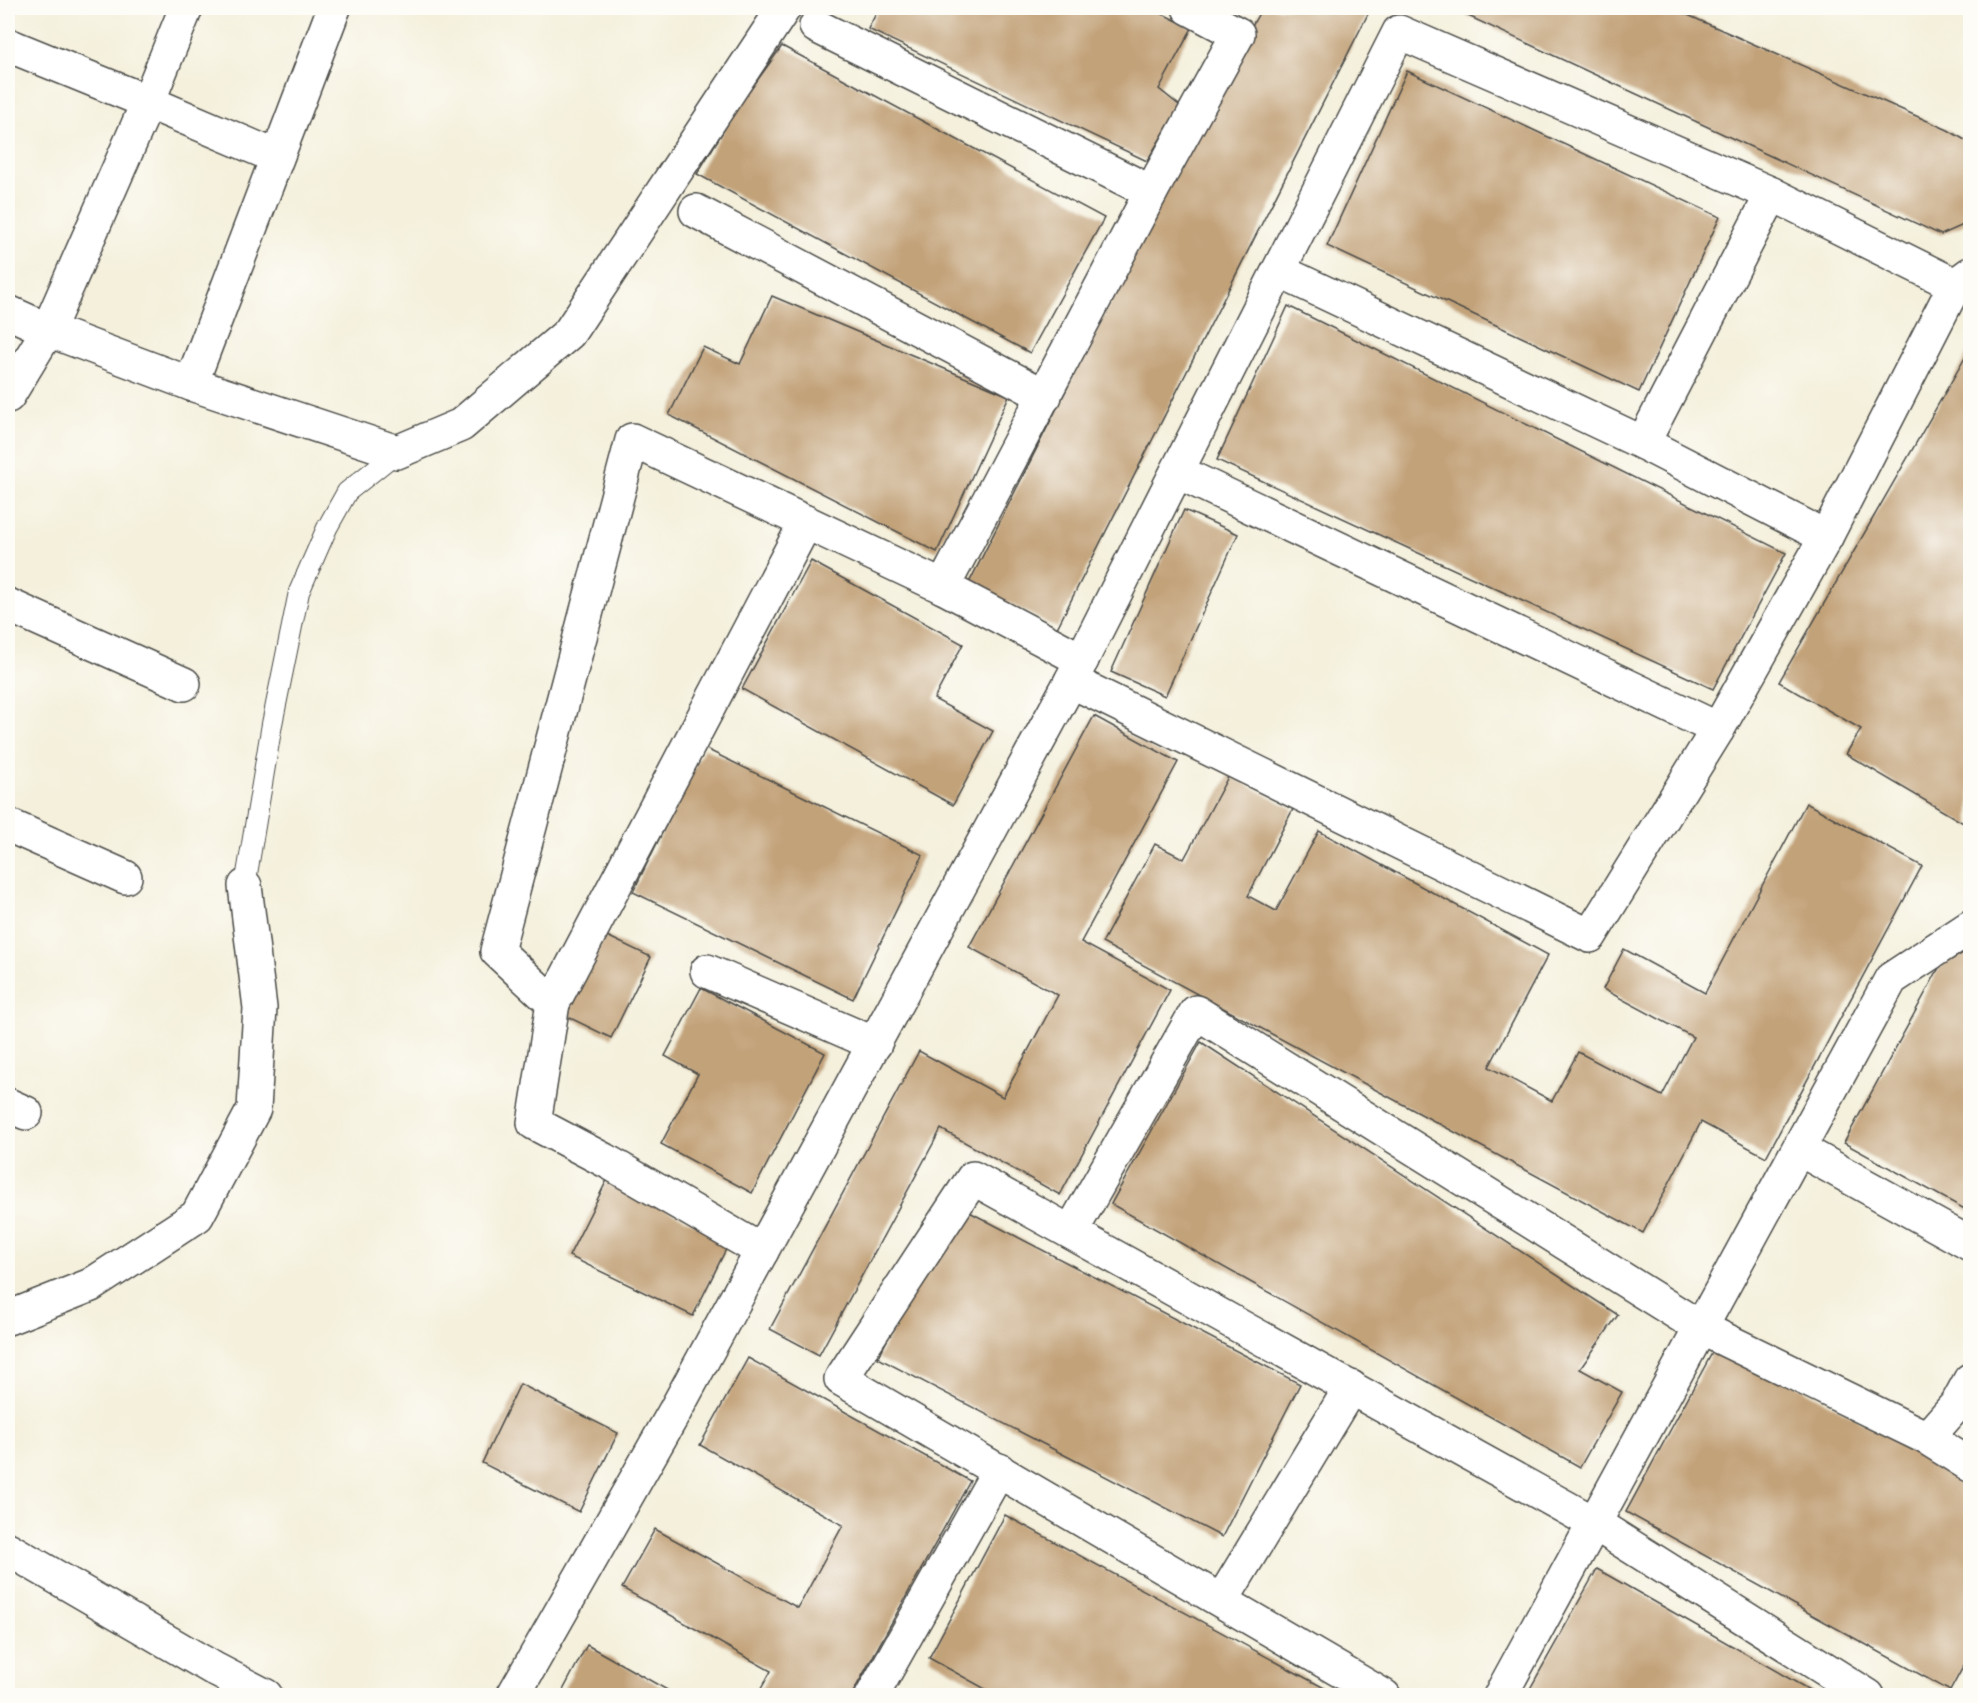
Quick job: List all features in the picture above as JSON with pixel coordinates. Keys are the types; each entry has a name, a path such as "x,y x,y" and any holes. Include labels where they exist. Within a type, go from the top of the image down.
{"street":[{"path":"8,396 48,330 148,102 186,8"},
{"path":"191,384 334,8"},
{"path":"8,312 48,330 191,384 397,452 461,425 569,333 784,8"},
{"path":"943,587 1151,192 1238,34 1189,8"},
{"path":"816,26 1151,192"},
{"path":"513,1695 675,1411 1077,670 1399,32 1772,194 1963,280 1826,537 1718,729 1590,936 1077,670 943,587 632,440 497,951 553,1003"},
{"path":"8,45 277,158"},
{"path":"1643,443 1772,194"},
{"path":"696,211 1045,396"},
{"path":"1279,272 1643,443 1826,537"},
{"path":"1178,472 1718,729"},
{"path":"762,1251 610,1163 534,1123 553,1003 806,522"},
{"path":"8,605 184,684"},
{"path":"8,825 125,877"},
{"path":"8,1318 91,1285 197,1216 254,1109 260,1008 245,886"},
{"path":"1500,1695 1891,980 1971,927"},
{"path":"707,971 875,1044"},
{"path":"1071,1232 1196,1012 1701,1328 1927,1438 1971,1464"},
{"path":"1799,1149 1971,1244"},
{"path":"1380,1695 841,1378 973,1178 1594,1523 1868,1695"},
{"path":"1927,1438 1957,1404 1971,1380"},
{"path":"1222,1600 1351,1387"},
{"path":"880,1693 999,1470"},
{"path":"8,1549 216,1670 266,1695"}],"lane":[{"path":"245,886 272,724 298,592 346,492 397,452"}],"building":[{"path":"879,8 1150,8 1192,28 1159,89 1180,106 1147,161 868,29"},
{"path":"1262,8 1371,8 1057,628 969,583 1229,66"},
{"path":"1451,8 1672,8 1948,130 1970,143 1970,222 1941,235"},
{"path":"782,46 1104,218 1030,353 697,174 736,110"},
{"path":"1407,71 1720,217 1639,392 1327,246"},
{"path":"772,296 1009,396 937,552 669,415 703,347 740,364"},
{"path":"1288,306 1786,553 1713,689 1217,460"},
{"path":"1970,349 1970,827 1846,754 1861,729 1779,682"},
{"path":"1184,510 1238,534 1165,696 1111,672"},
{"path":"811,561 963,644 934,699 993,731 953,805 742,689"},
{"path":"1094,716 1178,762 1081,942 1170,990 1060,1195 941,1129 819,1355 770,1329 919,1051 1003,1097 1058,995 969,947"},
{"path":"704,748 923,855 853,999 633,892"},
{"path":"1229,775 1293,809 1248,896 1276,911 1319,831 1548,955 1489,1067 1552,1101 1578,1052 1662,1096 1693,1037 1603,989 1624,949 1705,993 1806,803 1922,866 1766,1157 1701,1122 1643,1233 1102,943 1155,844 1184,859"},
{"path":"605,935 651,957 611,1038 566,1016"},
{"path":"1970,949 1970,1212 1844,1143 1940,966"},
{"path":"701,988 825,1053 752,1193 661,1144 698,1074 665,1056"},
{"path":"1201,1042 1618,1315 1580,1369 1622,1392 1580,1467 1111,1204"},
{"path":"607,1180 730,1241 693,1316 569,1256"},
{"path":"956,1205 1300,1384 1222,1537 878,1358"},
{"path":"1718,1342 1970,1481 1970,1654 1950,1691 1626,1512"},
{"path":"748,1358 970,1481 851,1696 757,1696 771,1671 622,1588 655,1529 798,1608 843,1525 700,1445"},
{"path":"520,1384 618,1433 579,1512 482,1463"},
{"path":"1005,1515 1339,1696 998,1696 929,1658"},
{"path":"1597,1569 1820,1696 1526,1696"},
{"path":"587,1645 678,1696 560,1696"}]}
